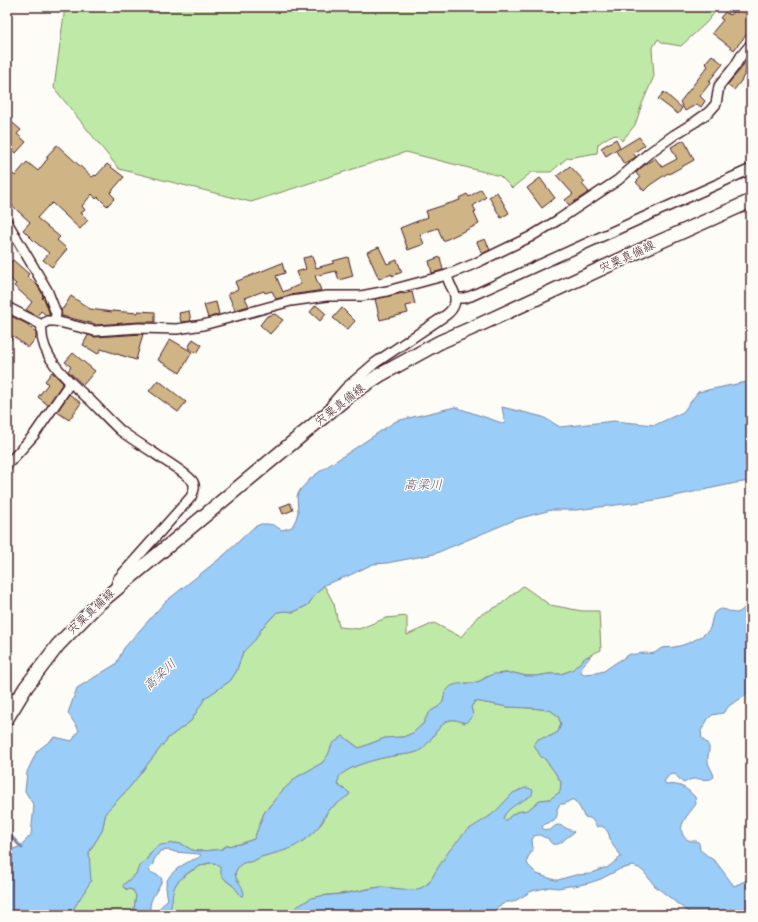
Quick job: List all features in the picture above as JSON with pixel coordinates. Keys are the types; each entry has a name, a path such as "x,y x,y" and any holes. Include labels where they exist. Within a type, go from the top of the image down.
{"main road":[{"name":"宍粟真備線","path":"7,718 22,694 58,645 97,605 351,394 380,375 440,342 648,246 751,201"}],"street":[{"path":"114,590 118,579 192,497 194,489 193,482 184,473 122,431 70,382 50,358 44,346 41,333 42,325 48,321 55,321 95,331 196,326 291,301 327,296 361,296 387,291 447,275 506,249 558,220 618,180 649,153 709,112 716,104 719,86 751,44"},
{"path":"455,298 471,296 751,169"},
{"path":"7,222 48,290 56,313 55,321"},
{"path":"326,414 334,401 346,388 375,363 451,311 455,303 455,298 447,275"},
{"path":"7,307 42,325"},
{"path":"7,465 34,435 70,382"},
{"path":"7,703 22,694"}],"green space":[{"path":"65,7 719,7 706,23 681,46 663,43 658,39 652,49 654,76 635,125 622,141 617,135 610,136 598,144 597,153 567,158 551,172 532,172 512,188 500,176 406,152 251,202 119,169 54,88"},
{"path":"324,585 334,604 339,627 359,629 386,618 407,616 407,635 434,623 461,637 478,616 500,605 523,586 550,605 582,611 599,611 601,650 586,657 572,670 561,674 526,676 514,673 503,673 486,677 480,681 465,683 445,692 443,702 428,714 423,724 413,733 403,737 385,738 359,748 343,736 322,763 297,777 280,793 264,813 254,839 240,844 226,846 222,849 199,851 192,850 182,844 175,843 150,854 140,866 136,874 125,883 125,889 133,890 136,896 134,915 73,915 74,908 90,881 89,852 102,831 106,812 129,788 168,738 191,721 205,698 230,681 236,672 243,652 255,640 262,628 277,612 294,612 308,605"},
{"path":"475,701 508,707 550,710 558,716 561,724 558,732 551,736 538,739 544,758 561,782 560,792 550,799 540,800 528,810 513,814 505,821 503,818 507,811 529,797 521,789 517,791 496,811 455,844 431,880 421,888 407,890 378,887 320,896 310,899 288,915 166,915 170,908 175,886 178,882 200,866 206,864 212,863 218,865 223,877 236,889 240,895 243,896 242,889 236,876 239,866 261,857 291,848 316,829 322,823 329,809 349,795 347,791 337,783 339,777 343,773 356,766 372,761 419,751 446,722 454,720 465,723 473,715 471,707"}],"water":[{"name":"高梁川","path":"751,381 751,481 656,500 576,510 551,510 517,519 434,554 387,563 373,564 324,585 308,605 294,612 277,612 262,628 255,640 243,652 236,672 230,681 205,698 191,721 168,738 129,788 106,812 102,831 89,852 91,881 74,908 73,915 7,915 7,851 19,847 31,835 34,806 25,791 27,772 37,751 55,737 72,741 79,730 68,713 77,688 116,664 124,648 165,602 223,556 254,527 261,524 268,524 282,530 292,527 298,512 297,496 300,490 310,479 319,472 396,421 455,407 505,424 502,407 543,417 560,427 614,421 655,425 683,412 698,392"},
{"path":"751,602 751,694 730,705 723,713 712,715 701,731 702,739 708,744 709,747 708,762 714,777 707,780 691,779 684,783 675,774 669,775 664,782 667,785 682,787 695,797 696,804 683,822 682,831 684,837 689,840 697,841 699,843 700,850 716,862 734,886 751,878 751,915 692,915 655,886 644,872 633,866 620,869 601,879 589,883 558,888 550,887 532,891 513,902 507,902 499,906 491,915 288,915 298,906 311,898 380,887 413,890 421,888 429,883 449,851 466,831 490,816 513,793 525,788 533,790 532,795 508,810 503,818 505,821 513,814 528,810 540,800 550,799 560,792 561,782 544,758 541,757 534,745 538,739 551,736 558,732 561,724 558,716 550,710 508,707 475,701 471,707 473,715 470,719 465,723 454,720 446,722 419,751 372,761 356,766 343,773 339,777 337,783 350,793 349,795 329,809 312,834 304,841 291,848 261,857 239,866 235,872 235,875 242,887 244,894 243,896 241,896 235,887 223,878 218,865 208,863 194,869 178,882 175,886 169,911 166,915 134,915 136,896 133,890 124,888 123,885 136,874 139,866 146,860 155,848 160,845 175,843 182,844 192,850 215,850 254,839 264,813 280,793 297,777 322,763 328,755 332,744 343,736 359,748 385,738 403,737 413,733 423,724 428,714 443,702 445,692 451,686 480,681 493,674 514,673 526,676 537,676 561,674 572,670 586,657 590,656 581,672 584,674 604,671 630,654 655,653 662,648 683,645 692,641 710,629 714,614 718,610 723,609 736,613","holes":["574,800 584,817 591,819 597,827 601,826 608,832 612,844 621,857 607,868 590,874 575,875 555,880 537,874 527,862 528,857 533,850 532,840 534,836 538,835 548,838 552,843 557,844 562,842 574,832 560,825 550,830 543,829 542,827 555,819 557,809 560,804 564,804","169,850 201,855 182,865 168,878 166,886 168,899 157,911 153,912 150,910 152,898 162,880 160,876 149,870 160,851"]}],"building":[{"path":"737,7 747,7 751,10 751,29 734,50 712,33 723,20 720,18 725,12 730,15"},
{"path":"712,55 723,64 709,81 711,82 700,96 705,101 701,107 697,104 685,111 680,102 708,66 705,63"},
{"path":"749,56 751,57 751,62 741,81 734,90 727,85 740,70"},
{"path":"664,92 682,108 678,114 658,99"},
{"path":"7,118 21,130 17,134 26,142 16,153 7,145"},
{"path":"639,137 645,145 633,153 636,157 624,164 616,151"},
{"path":"616,139 620,147 606,156 601,148"},
{"path":"684,140 694,160 669,174 668,173 644,191 636,182 640,178 636,173 655,158 662,167 677,159 671,147"},
{"path":"57,145 92,177 95,175 96,176 107,164 124,177 110,193 115,198 107,206 98,197 96,199 92,194 82,206 85,210 81,213 88,220 80,229 52,203 37,218 60,237 57,240 67,249 52,267 43,260 49,253 23,230 30,222 7,201 7,168 15,176 27,162 38,171 48,158 46,157"},
{"path":"570,166 585,182 582,184 589,192 569,205 565,200 573,194 557,176"},
{"path":"540,178 555,198 542,208 527,188"},
{"path":"481,189 486,197 473,206 476,211 474,213 479,224 443,241 438,228 420,234 424,244 408,250 400,228 428,217 426,211 460,200 459,198 467,194 469,197"},
{"path":"497,192 509,213 501,218 489,197"},
{"path":"485,239 490,250 482,254 477,242"},
{"path":"379,247 387,264 397,260 402,272 379,279 367,252"},
{"path":"312,256 316,268 348,257 353,276 339,280 336,271 315,276 321,290 276,299 272,291 265,293 264,291 245,298 249,306 235,310 228,294 238,289 235,282 282,263 285,273 276,276 283,292 301,284 296,272 306,269 303,258"},
{"path":"440,257 443,270 432,273 429,261"},
{"path":"13,260 29,274 27,276 37,285 42,293 42,298 45,301 50,315 46,315 41,311 37,316 26,310 32,302 14,286 16,284 7,276 7,267"},
{"path":"412,292 415,304 406,306 408,313 380,320 375,299"},
{"path":"71,296 90,309 112,312 155,312 155,322 94,325 95,324 62,316 61,310 64,308"},
{"path":"216,302 219,314 208,318 204,305"},
{"path":"316,305 326,314 320,321 310,312"},
{"path":"342,308 355,321 347,330 333,318"},
{"path":"189,311 191,321 181,322 179,313"},
{"path":"7,314 29,325 28,326 36,332 36,338 28,348 13,336 7,346"},
{"path":"275,314 283,320 270,334 260,325 267,316"},
{"path":"143,334 136,360 101,349 98,354 83,345 88,335 95,337"},
{"path":"170,339 192,352 180,373 158,360"},
{"path":"193,339 202,345 197,353 188,348"},
{"path":"73,353 95,371 83,385 68,371 71,367 65,362"},
{"path":"52,372 63,383 48,405 38,397 48,384 45,381"},
{"path":"158,380 186,402 178,412 149,391"},
{"path":"69,394 81,403 69,420 57,412"},
{"path":"290,503 293,510 283,514 280,507"}],"waterway":[{"path":"7,832 22,848"}]}
